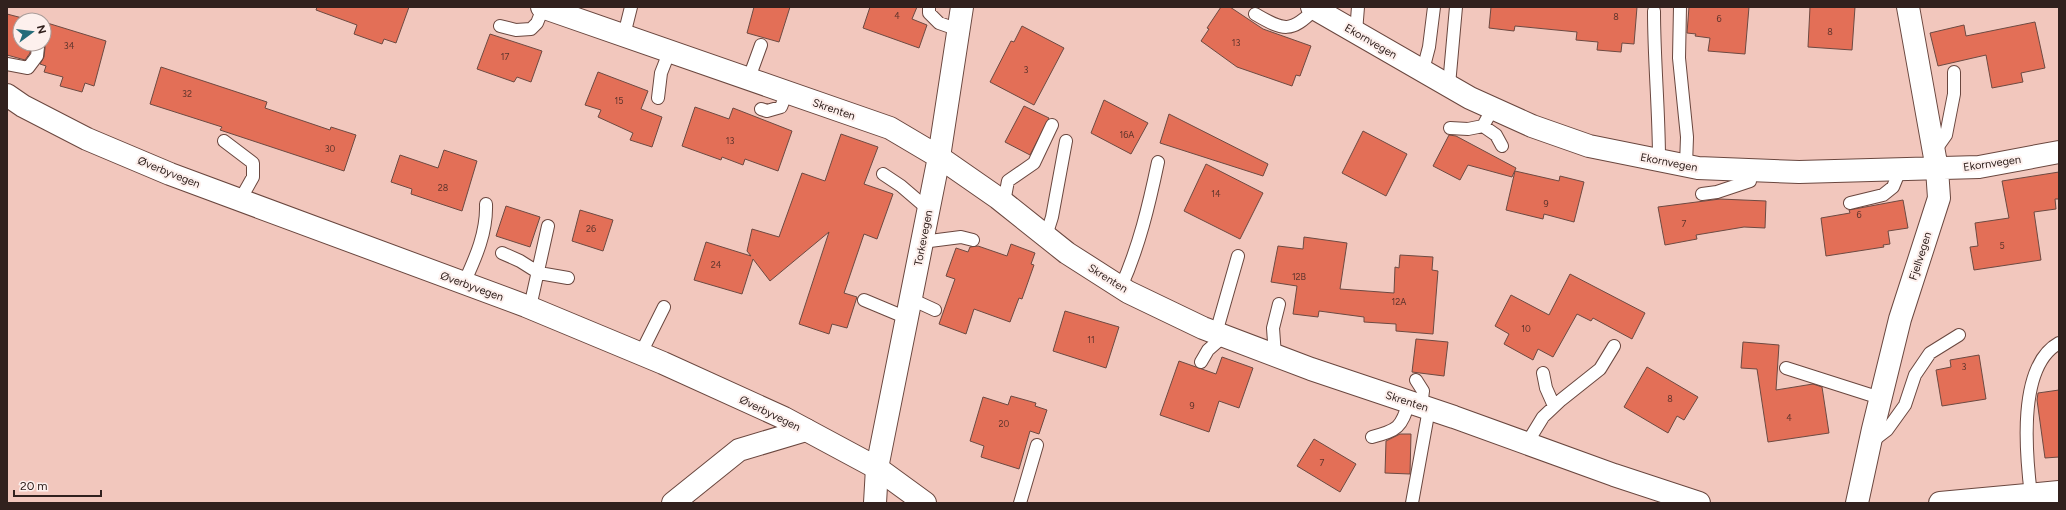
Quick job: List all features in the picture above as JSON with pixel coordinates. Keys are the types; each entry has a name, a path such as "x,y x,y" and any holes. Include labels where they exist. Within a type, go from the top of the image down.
{"street":[{"name":"Skrenten","path":"543,7 670,50 890,128 939,157 1004,202 1068,253 1121,287 1220,334 1275,356 1420,405 1699,503"},
{"name":"Torkevegen","path":"875,503 877,468 939,157 962,7"},
{"name":"Fjellvegen","path":"1857,503 1880,398 1900,319 1939,198 1936,160 1908,7"},
{"name":"Ekornvegen","path":"1314,8 1449,85 1488,117 1532,126 1589,146 1698,168 1799,172 1900,170 1936,160 1979,167 2059,152"},
{"name":"Øverbyvegen","path":"7,95 23,106 87,139 170,174 530,307 640,353 806,430 877,468 925,503"},
{"path":"673,503 739,450 806,430"},
{"path":"1940,503 1972,502 2059,492"}],"lane":[{"path":"500,26 516,30 531,30 537,23 543,7"},
{"path":"624,35 631,7"},
{"path":"929,7 929,13 939,23 959,30"},
{"path":"1356,32 1358,7"},
{"path":"1423,70 1429,47 1434,7"},
{"path":"1449,85 1456,7"},
{"path":"1680,7 1679,58 1687,137 1686,165"},
{"path":"1255,14 1269,22 1286,28 1300,24 1314,8"},
{"path":"1654,11 1654,55 1659,115 1659,160"},
{"path":"749,78 761,45"},
{"path":"658,98 662,72 670,50"},
{"path":"7,64 28,68 37,56 37,52"},
{"path":"1936,160 1946,134 1954,94 1954,72"},
{"path":"761,110 768,111 781,107 787,92"},
{"path":"1450,128 1468,129 1488,117 1502,146"},
{"path":"1004,202 1008,181 1034,163 1052,125"},
{"path":"224,141 253,163 253,177 240,200"},
{"path":"1046,236 1052,217 1066,141"},
{"path":"1121,287 1131,264 1140,236 1158,162"},
{"path":"1702,194 1717,192 1750,181 1750,170"},
{"path":"1850,203 1883,195 1893,187 1900,170"},
{"path":"883,174 901,186 929,210"},
{"path":"464,283 476,258 483,236 486,204"},
{"path":"530,307 548,226"},
{"path":"922,242 961,237 973,240"},
{"path":"502,254 520,261 539,272 568,278"},
{"path":"1201,362 1220,334 1238,256"},
{"path":"864,300 909,308 935,310"},
{"path":"1275,356 1273,328 1279,304"},
{"path":"640,353 664,307"},
{"path":"1870,444 1887,430 1905,405 1915,375 1930,353 1959,335"},
{"path":"2032,495 2027,463 2030,388 2037,367 2052,347 2059,343"},
{"path":"1528,443 1543,417 1554,406 1600,369 1614,346"},
{"path":"1786,368 1880,398"},
{"path":"1543,372 1546,388 1554,406"},
{"path":"1412,503 1420,405 1423,391 1416,380"},
{"path":"1372,437 1392,432 1420,405"},
{"path":"1020,503 1037,445"}],"building":[{"path":"317,7 409,7 396,43 384,39 382,44 354,34 357,25 316,10"},
{"path":"754,7 790,7 779,42 747,33"},
{"path":"870,7 917,7 912,19 927,25 919,48 863,28"},
{"path":"1221,7 1230,7 1263,29 1311,46 1300,76 1296,75 1292,86 1237,67 1201,41 1209,29 1207,28"},
{"path":"1491,7 1637,7 1634,44 1622,43 1621,52 1597,50 1598,42 1576,40 1577,32 1515,26 1514,31 1489,28"},
{"path":"1689,7 1749,7 1745,54 1708,51 1710,38 1695,36 1696,34 1687,33"},
{"path":"1810,7 1855,7 1852,50 1808,47"},
{"path":"7,14 12,15 12,52 30,52 25,60 7,55"},
{"path":"2035,22 2045,68 2021,73 2023,82 1992,88 1986,55 1938,66 1930,33 1964,25 1966,36"},
{"path":"52,24 106,41 94,86 85,83 82,92 60,86 63,77 44,72 46,66 40,64 44,57 45,52 52,52"},
{"path":"1022,26 1064,48 1034,105 990,82 1011,41 1014,42"},
{"path":"490,34 542,51 531,82 517,77 514,82 477,69"},
{"path":"161,67 267,102 265,108 330,130 331,127 356,135 344,171 220,130 222,127 150,104"},
{"path":"598,72 648,91 641,109 662,117 652,147 630,140 633,133 598,117 601,110 585,105"},
{"path":"1104,100 1148,123 1131,154 1091,133"},
{"path":"1024,106 1049,118 1030,155 1005,142"},
{"path":"695,107 729,119 733,108 792,131 778,171 745,159 743,165 722,157 721,160 682,146"},
{"path":"1169,114 1268,164 1263,176 1160,143"},
{"path":"1363,131 1407,154 1386,196 1342,173"},
{"path":"841,134 878,147 864,184 893,194 877,239 864,234 844,293 857,297 847,328 832,324 829,334 799,324 829,232 770,281 753,259 742,294 694,280 706,242 751,256 747,251 752,229 779,237 802,173 825,181"},
{"path":"1449,135 1456,136 1516,168 1512,177 1468,165 1460,180 1433,166"},
{"path":"444,150 477,161 462,211 411,194 412,189 391,182 400,155 438,168"},
{"path":"1206,164 1263,193 1240,239 1184,211"},
{"path":"1515,171 1559,181 1560,176 1584,182 1574,222 1544,214 1543,219 1506,210"},
{"path":"2059,172 2059,199 2055,199 2056,209 2034,212 2041,260 1974,270 1970,247 1978,246 1975,223 2009,218 2002,181"},
{"path":"1720,199 1766,201 1765,228 1744,227 1696,235 1697,239 1665,245 1658,207"},
{"path":"1903,200 1908,228 1888,231 1890,244 1883,245 1884,247 1826,256 1821,218 1850,213 1849,210"},
{"path":"506,206 540,217 530,247 496,236"},
{"path":"580,210 613,220 603,251 572,241"},
{"path":"1304,237 1347,243 1340,289 1394,293 1395,267 1399,268 1400,255 1433,257 1432,270 1438,271 1433,334 1396,331 1396,324 1364,322 1364,317 1319,311 1318,317 1293,314 1297,286 1271,282 1278,246 1303,249"},
{"path":"1011,244 1035,253 1031,264 1034,265 1022,299 1019,298 1010,322 974,309 966,334 939,324 955,279 946,276 956,248 968,252 970,247 978,246 1007,256"},
{"path":"1570,274 1645,313 1632,339 1593,318 1591,321 1577,314 1553,357 1538,349 1533,360 1504,344 1509,334 1495,326 1511,295 1549,315"},
{"path":"1065,311 1119,327 1106,368 1053,351"},
{"path":"1416,339 1448,342 1444,376 1412,372"},
{"path":"1743,342 1779,345 1776,390 1813,384 1822,387 1829,433 1768,442 1757,369 1741,368"},
{"path":"1979,355 1986,399 1942,406 1936,370 1951,367 1950,360"},
{"path":"1222,357 1253,368 1239,408 1219,401 1209,432 1160,415 1179,361 1216,374"},
{"path":"1647,367 1698,397 1684,420 1677,416 1668,433 1624,407"},
{"path":"2059,390 2059,457 2045,458 2037,400 2038,393"},
{"path":"1011,396 1036,403 1035,406 1047,410 1039,434 1030,431 1019,469 981,457 984,446 970,441 983,397 1008,405"},
{"path":"1400,434 1411,434 1410,474 1385,473 1386,441"},
{"path":"1314,439 1356,464 1340,492 1297,466"}]}
